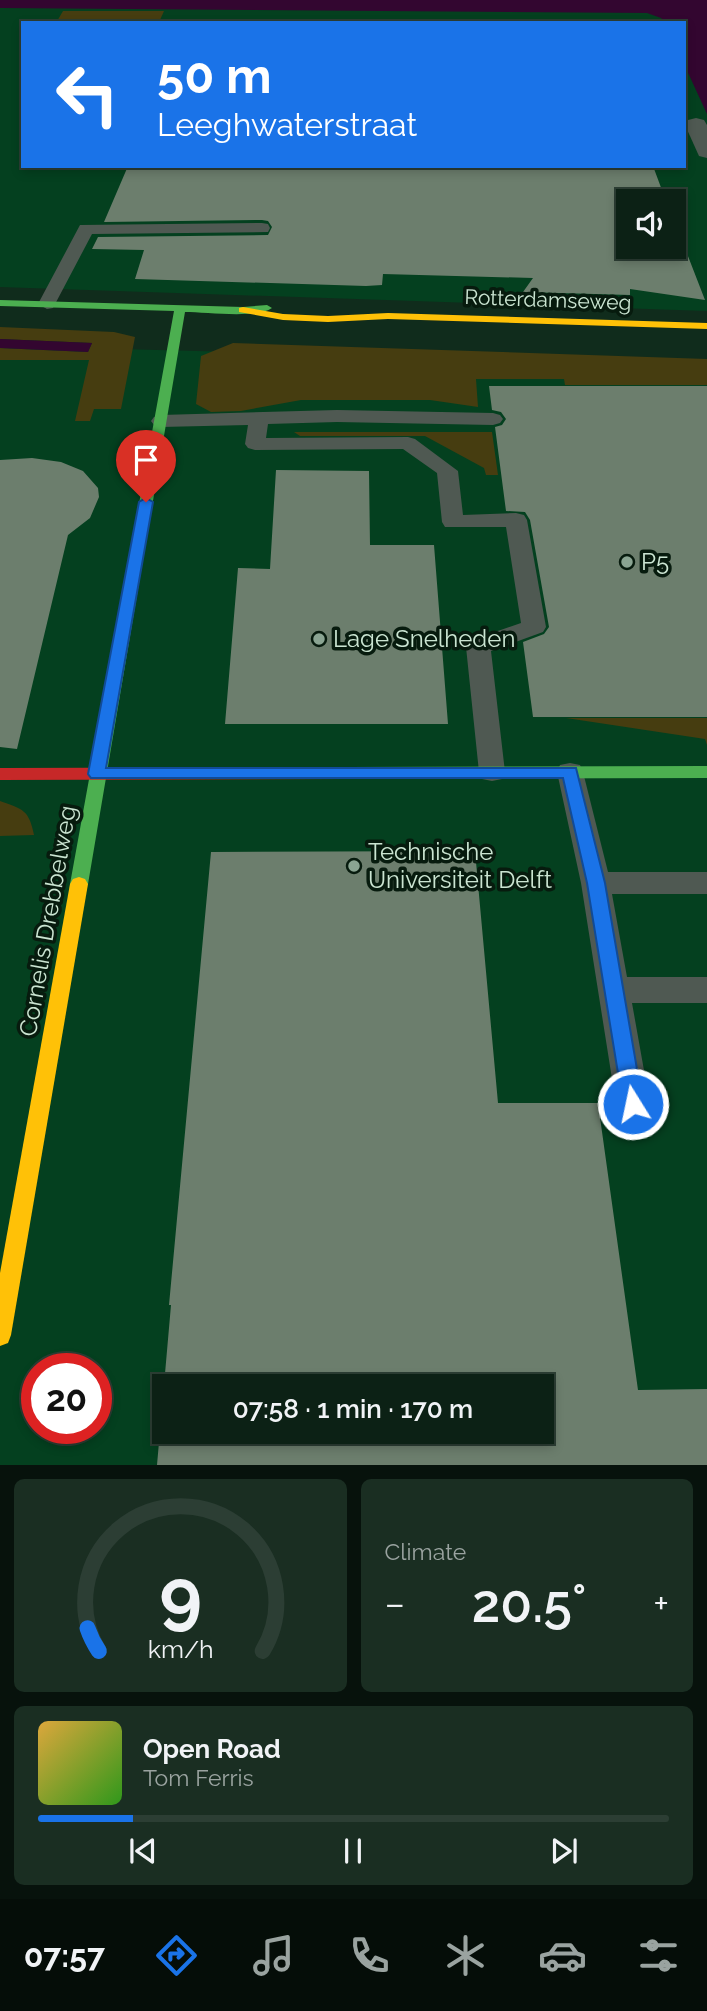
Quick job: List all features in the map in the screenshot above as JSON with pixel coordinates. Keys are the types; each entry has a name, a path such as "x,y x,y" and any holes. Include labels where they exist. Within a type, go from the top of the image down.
{"street":[{"path":"696,125 707,151"},
{"name":"Rotterdamseweg","path":"0,303 243,310 285,306 355,308 388,316 707,326"},
{"name":"Cornelis Drebbelweg","path":"0,1335 13,1187 97,774 180,309"},
{"path":"0,774 707,772"}],"lane":[{"path":"47,304 86,229 262,228"},
{"path":"161,421 289,418 335,428 401,428 493,419"},
{"path":"259,419 255,444 408,443 447,471 453,522 516,520 534,627 478,647 492,772"},
{"path":"570,772 596,883 633,1104"},
{"path":"596,883 707,883"},
{"path":"613,990 707,990"}],"shaded area":[{"path":"0,0 707,0 707,311 0,287"},
{"path":"0,0 707,0 707,114 686,68 686,21 664,21 647,13 0,8"},
{"path":"63,11 164,11 159,21 57,21"},
{"path":"0,327 114,332 135,337 121,409 94,409 90,421 75,421 89,360 0,360 0,348 88,352 92,343 0,339"},
{"path":"0,339 92,343 88,352 0,348"},
{"path":"233,343 707,359 707,385 565,385 564,379 476,379 478,407 430,400 301,400 241,411 211,412 196,404 201,356"},
{"name":"Technische Universiteit Delft","path":"0,346 707,364 707,1465 0,1465"},
{"path":"294,432 492,432 498,475 486,475 484,468 425,436 300,436"},
{"path":"566,718 707,718 707,745 705,739"},
{"path":"0,801 27,815 34,835 0,836"}],"building":[{"path":"127,168 654,168 662,189 616,189 616,259 686,259 686,251 705,300 630,289 630,295 523,292 533,278 383,274 382,285 366,286 135,279 144,250 92,249 98,237 268,235 272,227 268,221 104,222"},
{"name":"P5","path":"489,386 707,386 707,717 533,717 523,642 544,634 549,627 530,520 525,512 506,511 495,427 502,425 506,419 501,412 492,410"},
{"path":"32,458 61,462 83,471 98,488 99,497 90,518 68,535 17,749 0,747 0,460"},
{"name":"Lage Snelheden","path":"276,470 369,471 370,545 434,545 448,724 225,724 238,568 270,569"},
{"path":"475,851 498,1103 598,1103 638,1390 707,1389 707,1465 157,1465 159,1444 554,1444 554,1374 165,1374 211,852"}],"traffic: fast":[{"path":"0,303 243,310 267,308"},
{"path":"79,884 180,309"},
{"path":"349,773 707,772"}],"traffic: slow":[{"path":"243,310 283,317 328,319 388,316 707,326"},
{"path":"0,1335 79,884"}],"traffic: jam":[{"path":"0,774 349,773"}],"place":[{"name":"P5","path":"627,562"},
{"name":"Lage Snelheden","path":"319,639"},
{"name":"Technische Universiteit Delft","path":"354,866"}],"route":[{"path":"146,502 97,774 570,772 596,883 633,1104"}]}
